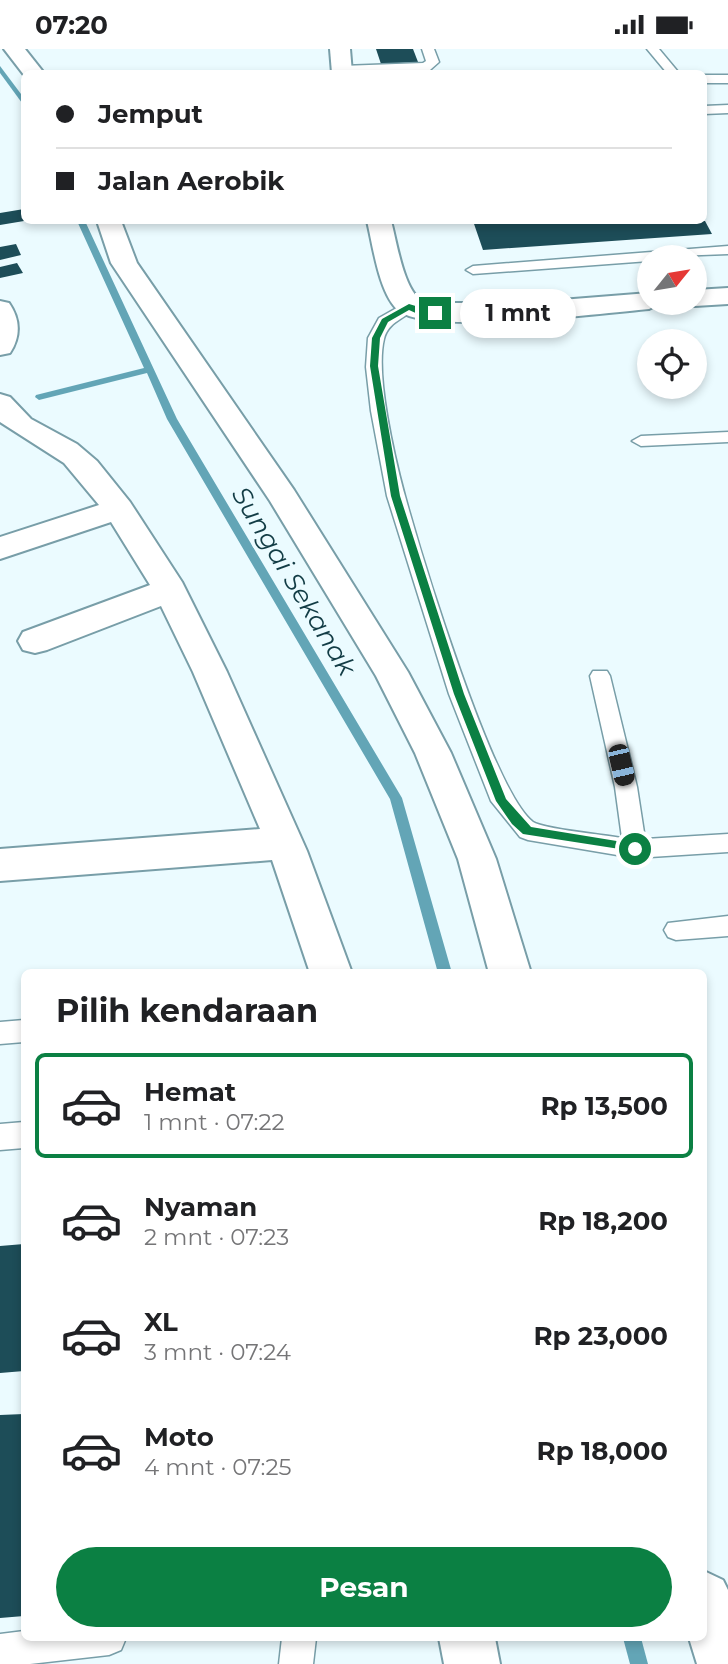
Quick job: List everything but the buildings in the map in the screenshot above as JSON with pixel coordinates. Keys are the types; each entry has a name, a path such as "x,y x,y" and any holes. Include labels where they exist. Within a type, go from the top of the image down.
{"street":[{"path":"109,224 124,263 283,497 391,673 433,753 477,859 509,969"},
{"path":"380,224 400,291 409,306 420,313 461,314 637,302"},
{"path":"707,297 728,296"},
{"path":"0,309 6,325 0,347"},
{"path":"3,414 68,452 89,469 119,509 170,590 222,697 284,843 318,924 330,969"},
{"path":"0,548 119,509"},
{"path":"35,641 170,590"},
{"path":"0,865 284,843"},
{"path":"707,1608 725,1664"},
{"path":"468,1641 472,1664"}],"lane":[{"path":"341,64 426,67 433,62 428,49"},
{"path":"653,49 670,70"},
{"path":"707,79 728,79"},
{"path":"707,110 728,109"},
{"path":"473,270 728,250"},
{"path":"409,306 385,321 376,338 374,366 379,411 396,496 459,694 502,801 527,831 635,849 728,843"},
{"path":"641,441 728,437"},
{"path":"600,676 626,787 635,849"},
{"path":"676,930 728,926"},
{"path":"0,1033 21,1031"},
{"path":"0,1137 21,1135"},
{"path":"0,1651 84,1641"},
{"path":"296,1664 299,1641"}],"waterway":[{"name":"Sungai Sekanak","path":"0,68 21,98"},
{"name":"Sungai Sekanak","path":"82,224 172,419 396,798 444,969"},
{"path":"39,397 149,370"},
{"name":"Sungai Sekanak","path":"633,1641 639,1664"}],"route":[{"path":"435,313 420,313 409,306 379,326 374,366 379,411 396,496 459,694 502,801 527,831 635,849"}]}
